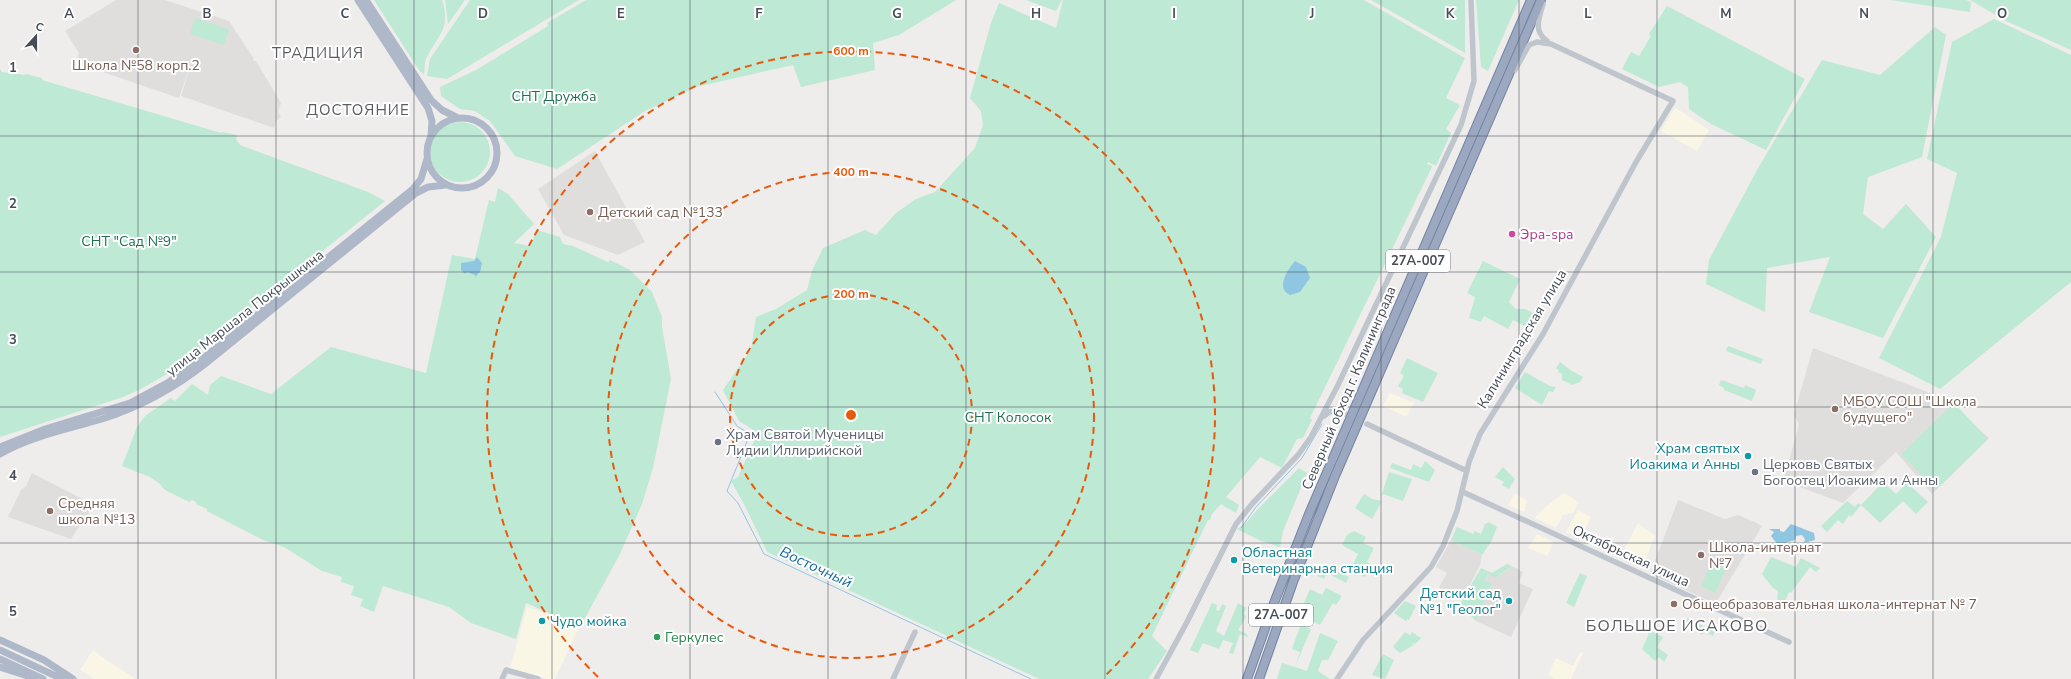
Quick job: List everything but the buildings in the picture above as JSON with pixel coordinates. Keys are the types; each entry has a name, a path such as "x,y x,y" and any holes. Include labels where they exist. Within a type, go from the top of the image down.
{"highway":[{"name":"Северный обход г. Калининграда","path":"1247,679 1309,514 1530,0"},
{"name":"Северный обход г. Калининграда","path":"1260,677 1293,582 1335,476 1542,0"}],"main road":[{"path":"358,0 428,108 432,121 427,159 435,175 446,185 463,188 476,185 490,174 496,158 494,141 488,130 477,122 460,119 449,115 435,105 366,0"},
{"path":"430,138 442,125 460,119"},
{"name":"улица Маршала Покрышкина","path":"0,447 45,428 130,402 175,379 413,189 422,179 427,159"},
{"name":"улица Маршала Покрышкина","path":"0,454 30,440 132,408 172,388 205,364 416,193 431,186 446,185"},
{"path":"0,640 44,660 74,679"},
{"path":"0,650 62,679"},
{"path":"0,659 43,679"},
{"path":"0,667 38,679"}],"street":[{"path":"1156,679 1187,622 1236,524 1252,504 1298,455 1321,419 1450,149 1467,110 1472,93 1474,67 1471,0"},
{"path":"1542,0 1538,29 1541,36 1551,44"},
{"path":"1506,82 1529,45 1537,42 1551,44"},
{"name":"Калининградская улица","path":"1337,679 1363,640 1430,567 1450,532 1463,492 1471,455 1487,422 1542,334 1636,162 1673,101 1551,44"},
{"path":"1333,396 1333,404 1341,412"},
{"path":"1328,406 1341,412"},
{"path":"1321,419 1329,412 1341,412"},
{"path":"1367,424 1467,471"},
{"path":"1458,466 1464,464 1471,455"},
{"name":"Октябрьская улица","path":"1463,492 1789,642"},
{"path":"893,679 915,632"},
{"path":"502,679 506,670 538,679"}],"shaded area":[{"name":"Школа №58 корп.2","path":"116,0 165,0 229,21 254,59 252,60 256,61 281,103 278,112 281,117 277,120 274,128 181,96 194,54 179,98 76,63 79,53 65,31"},
{"path":"1676,108 1709,130 1697,151 1661,131"},
{"name":"Детский сад №133","path":"595,151 645,242 618,255 564,235 538,189"},
{"path":"1813,348 1951,401 1950,402 1952,405 1989,438 1932,494 1896,452 1843,503 1783,481 1799,425 1794,414"},
{"path":"1390,393 1414,403 1406,417 1383,406"},
{"name":"Средняя школа №13","path":"32,473 94,505 71,539 8,517 21,490 26,486"},
{"path":"1515,493 1527,501 1524,512 1508,505"},
{"path":"1564,493 1579,502 1573,513 1563,515 1556,528 1535,518 1544,508"},
{"name":"Школа-интернат №7","path":"1678,500 1725,519 1738,515 1762,526 1719,598 1714,603 1650,574"},
{"path":"1578,510 1591,517 1580,539 1566,532"},
{"path":"1638,523 1655,536 1642,568 1620,557"},
{"path":"1537,534 1554,542 1547,556 1528,548"},
{"path":"1451,540 1482,555 1480,565 1463,598 1451,595 1439,587 1447,573 1436,567"},
{"path":"1512,566 1523,572 1519,583 1533,589 1511,637 1476,621 1492,585 1485,580 1488,574 1500,575"},
{"path":"527,607 580,625 555,679 548,679 510,668"},
{"path":"93,650 136,679 94,679 80,670"},
{"path":"1580,652 1583,653 1571,679 1556,679 1548,675 1556,658 1573,666"}],"green space":[{"path":"374,0 442,0 445,10 444,25 426,59 424,75 419,70"},
{"path":"445,0 465,0 448,24"},
{"path":"470,0 579,0 447,79 427,76 430,59"},
{"name":"СНТ Дружба","path":"586,0 956,0 899,35 873,43 875,70 801,87 793,65 696,87 645,111 557,169 515,156 490,121 475,111 460,109 441,96 440,87 476,70 548,26 547,23"},
{"path":"1026,0 1062,0 1056,11"},
{"name":"СНТ Колосок","path":"1063,0 1364,0 1465,58 1446,98 1460,105 1446,129 1451,133 1436,166 1428,162 1427,164 1432,166 1431,169 1310,418 1312,420 1303,438 1297,439 1282,468 1260,457 1226,497 1239,505 1236,513 1221,504 1212,514 1210,520 1208,520 1152,636 1167,651 1148,679 1039,679 767,552 731,481 738,477 754,441 755,431 739,421 723,390 751,349 756,317 776,309 807,290 812,271 823,248 865,230 876,235 896,213 916,199 935,192 975,148 983,125 981,111 970,98 991,23 999,3 1056,28"},
{"path":"1371,0 1465,0 1465,53"},
{"path":"1476,0 1519,0 1488,71 1481,67"},
{"path":"1890,0 1966,0 1971,2 1970,12"},
{"path":"1970,0 2071,0 2071,50 2006,21"},
{"path":"1667,6 1805,79 1766,150 1711,124 1689,109 1688,87 1680,82 1659,87 1622,69 1631,52 1639,56 1651,36 1649,34"},
{"path":"195,18 229,29 224,45 190,34"},
{"path":"1994,19 2071,55 2071,282 1940,389 1879,358 1941,237 1957,173 1927,159 1952,42"},
{"path":"1935,27 1946,35 1922,157 1868,177 1863,214 1883,229 1906,204 1936,237 1883,338 1809,312 1830,257 1767,268 1765,312 1706,284 1709,260 1757,170 1822,60 1880,75"},
{"name":"СНТ \"Сад №9\"","path":"0,69 2,72 26,74 42,78 42,80 221,133 237,135 236,139 240,145 368,192 385,201 174,370 141,389 123,397 0,437"},
{"path":"454,122 466,122 477,127 485,135 490,146 488,164 477,177 466,182 454,182 443,177 435,169 430,158 430,146 435,135 443,127"},
{"path":"498,188 508,194 534,224 514,243 530,246 537,230 560,237 563,244 573,246 608,262 610,260 630,270 652,292 662,317 662,327 671,379 653,468 642,504 620,554 580,627 526,603 516,639 471,623 449,607 383,586 374,612 360,606 363,599 351,595 354,586 341,582 342,577 322,571 284,547 263,540 207,511 207,509 196,504 197,503 192,500 189,502 165,490 160,484 150,477 122,466 137,427 145,416 171,398 175,401 192,384 208,395 210,385 221,376 271,394 331,347 426,373 452,255 475,259 489,200 495,202"},
{"path":"1483,261 1520,279 1509,302 1516,309 1525,309 1535,314 1529,328 1513,320 1508,329 1484,316 1481,322 1469,318 1475,297 1467,293"},
{"path":"1728,346 1763,359 1761,364 1726,351"},
{"path":"1407,358 1438,373 1423,402 1402,393 1403,389 1398,386 1404,376 1400,373"},
{"path":"1560,362 1583,377 1580,382 1572,385 1562,380 1562,374 1558,372 1559,370 1556,368"},
{"path":"1525,372 1550,386 1556,387 1553,392 1549,391 1542,405 1515,388"},
{"path":"1721,380 1744,388 1745,385 1756,390 1752,401 1724,390 1724,388 1719,385"},
{"path":"1954,403 1988,439 1936,490 1901,454"},
{"path":"1425,461 1435,470 1429,482 1390,468 1392,463 1411,470 1413,464 1421,468"},
{"path":"1503,467 1515,479 1509,489 1502,485 1504,482 1495,477"},
{"path":"1299,468 1307,473 1283,531 1280,547 1259,540 1237,529 1246,523"},
{"path":"1389,472 1412,479 1403,501 1383,494 1381,497"},
{"path":"1883,482 1896,494 1907,483 1928,502 1916,514 1903,501 1880,523 1861,505"},
{"path":"1364,494 1372,499 1382,501 1372,519 1355,508"},
{"path":"1847,501 1855,507 1858,503 1861,505 1851,517 1849,515 1843,524 1838,520 1827,532 1821,526"},
{"path":"1489,522 1497,527 1492,540 1482,555 1451,540 1457,527 1473,534 1475,531 1481,534 1485,524"},
{"path":"1354,531 1366,537 1363,543 1374,548 1367,562 1371,564 1365,577 1350,570 1358,554 1342,545 1347,535"},
{"path":"1771,557 1796,567 1801,558 1820,568 1816,572 1810,567 1791,593 1789,592 1784,603 1777,599 1778,591 1773,588 1762,574"},
{"path":"1712,562 1726,569 1715,593 1701,586"},
{"path":"1507,564 1512,566 1495,578 1488,574 1485,580 1492,584 1476,621 1470,615 1457,609 1481,568 1492,573"},
{"path":"1321,565 1349,577 1346,583 1327,573 1324,579 1317,576"},
{"path":"1580,573 1587,576 1574,607 1566,603"},
{"path":"1326,588 1342,596 1336,605 1333,603 1320,625 1299,614 1310,589 1322,595"},
{"path":"1405,601 1416,606 1409,620 1407,619 1406,621 1394,613"},
{"path":"1212,603 1217,605 1216,610 1219,611 1222,604 1226,606 1216,631 1224,636 1238,603 1246,608 1244,614 1246,617 1238,630 1247,634 1248,637 1240,634 1233,654 1229,653 1233,643 1223,640 1219,649 1203,643 1198,653 1190,650"},
{"path":"1688,618 1715,632 1713,636 1705,632 1702,635 1685,623"},
{"path":"1301,624 1311,629 1295,667 1300,652 1292,649"},
{"path":"1650,631 1663,637 1657,647 1668,655 1664,662 1659,657 1655,661 1642,649"},
{"path":"1405,632 1410,635 1412,632 1421,638 1427,633 1415,644 1411,643 1414,645 1400,653 1393,647"},
{"path":"1320,633 1338,641 1328,660 1322,660 1318,671 1330,679 1277,679 1282,663 1307,671"},
{"path":"1383,654 1394,660 1385,679 1372,675"}],"water":[{"path":"477,257 482,263 480,272 475,277 475,275 467,272 465,274 461,270 461,263 474,261"},
{"path":"1295,261 1306,267 1310,278 1300,292 1290,295 1283,288 1283,283 1286,273"},
{"path":"1791,524 1814,533 1815,540 1804,543 1805,539 1802,535 1796,536 1795,540 1778,545 1771,536 1774,532 1769,529 1780,529 1780,531 1784,532"}],"waterway":[{"name":"Восточный","path":"715,392 737,426 750,434 727,491 738,503 764,554 1031,679"},
{"path":"1241,528 1256,507 1302,458 1322,424"}],"tunnel":[{"path":"1343,413 1367,424"}],"place":[{"name":"Школа №58 корп.2","path":"136,50"},
{"name":"Детский сад №133","path":"590,212"},
{"name":"Эра-spa","path":"1512,234"},
{"name":"МБОУ СОШ \"Школа будущего\"","path":"1835,409"},
{"name":"Храм Святой Мученицы Лидии Иллирийской","path":"718,442"},
{"name":"Храм святых Иоакима и Анны","path":"1748,456"},
{"name":"Церковь Святых Богоотец Иоакима и Анны","path":"1755,472"},
{"name":"Средняя школа №13","path":"50,511"},
{"name":"Школа-интернат №7","path":"1701,555"},
{"name":"Областная Ветеринарная станция","path":"1234,560"},
{"name":"Детский сад №1 \"Геолог\"","path":"1509,601"},
{"name":"Общеобразовательная школа-интернат № 7","path":"1674,604"},
{"name":"Чудо мойка","path":"542,621"},
{"name":"Геркулес","path":"657,637"}],"district":[{"name":"ТРАДИЦИЯ","path":"318,53"},
{"name":"ДОСТОЯНИЕ","path":"358,110"},
{"name":"БОЛЬШОЕ ИСАКОВО","path":"1677,626"}]}
